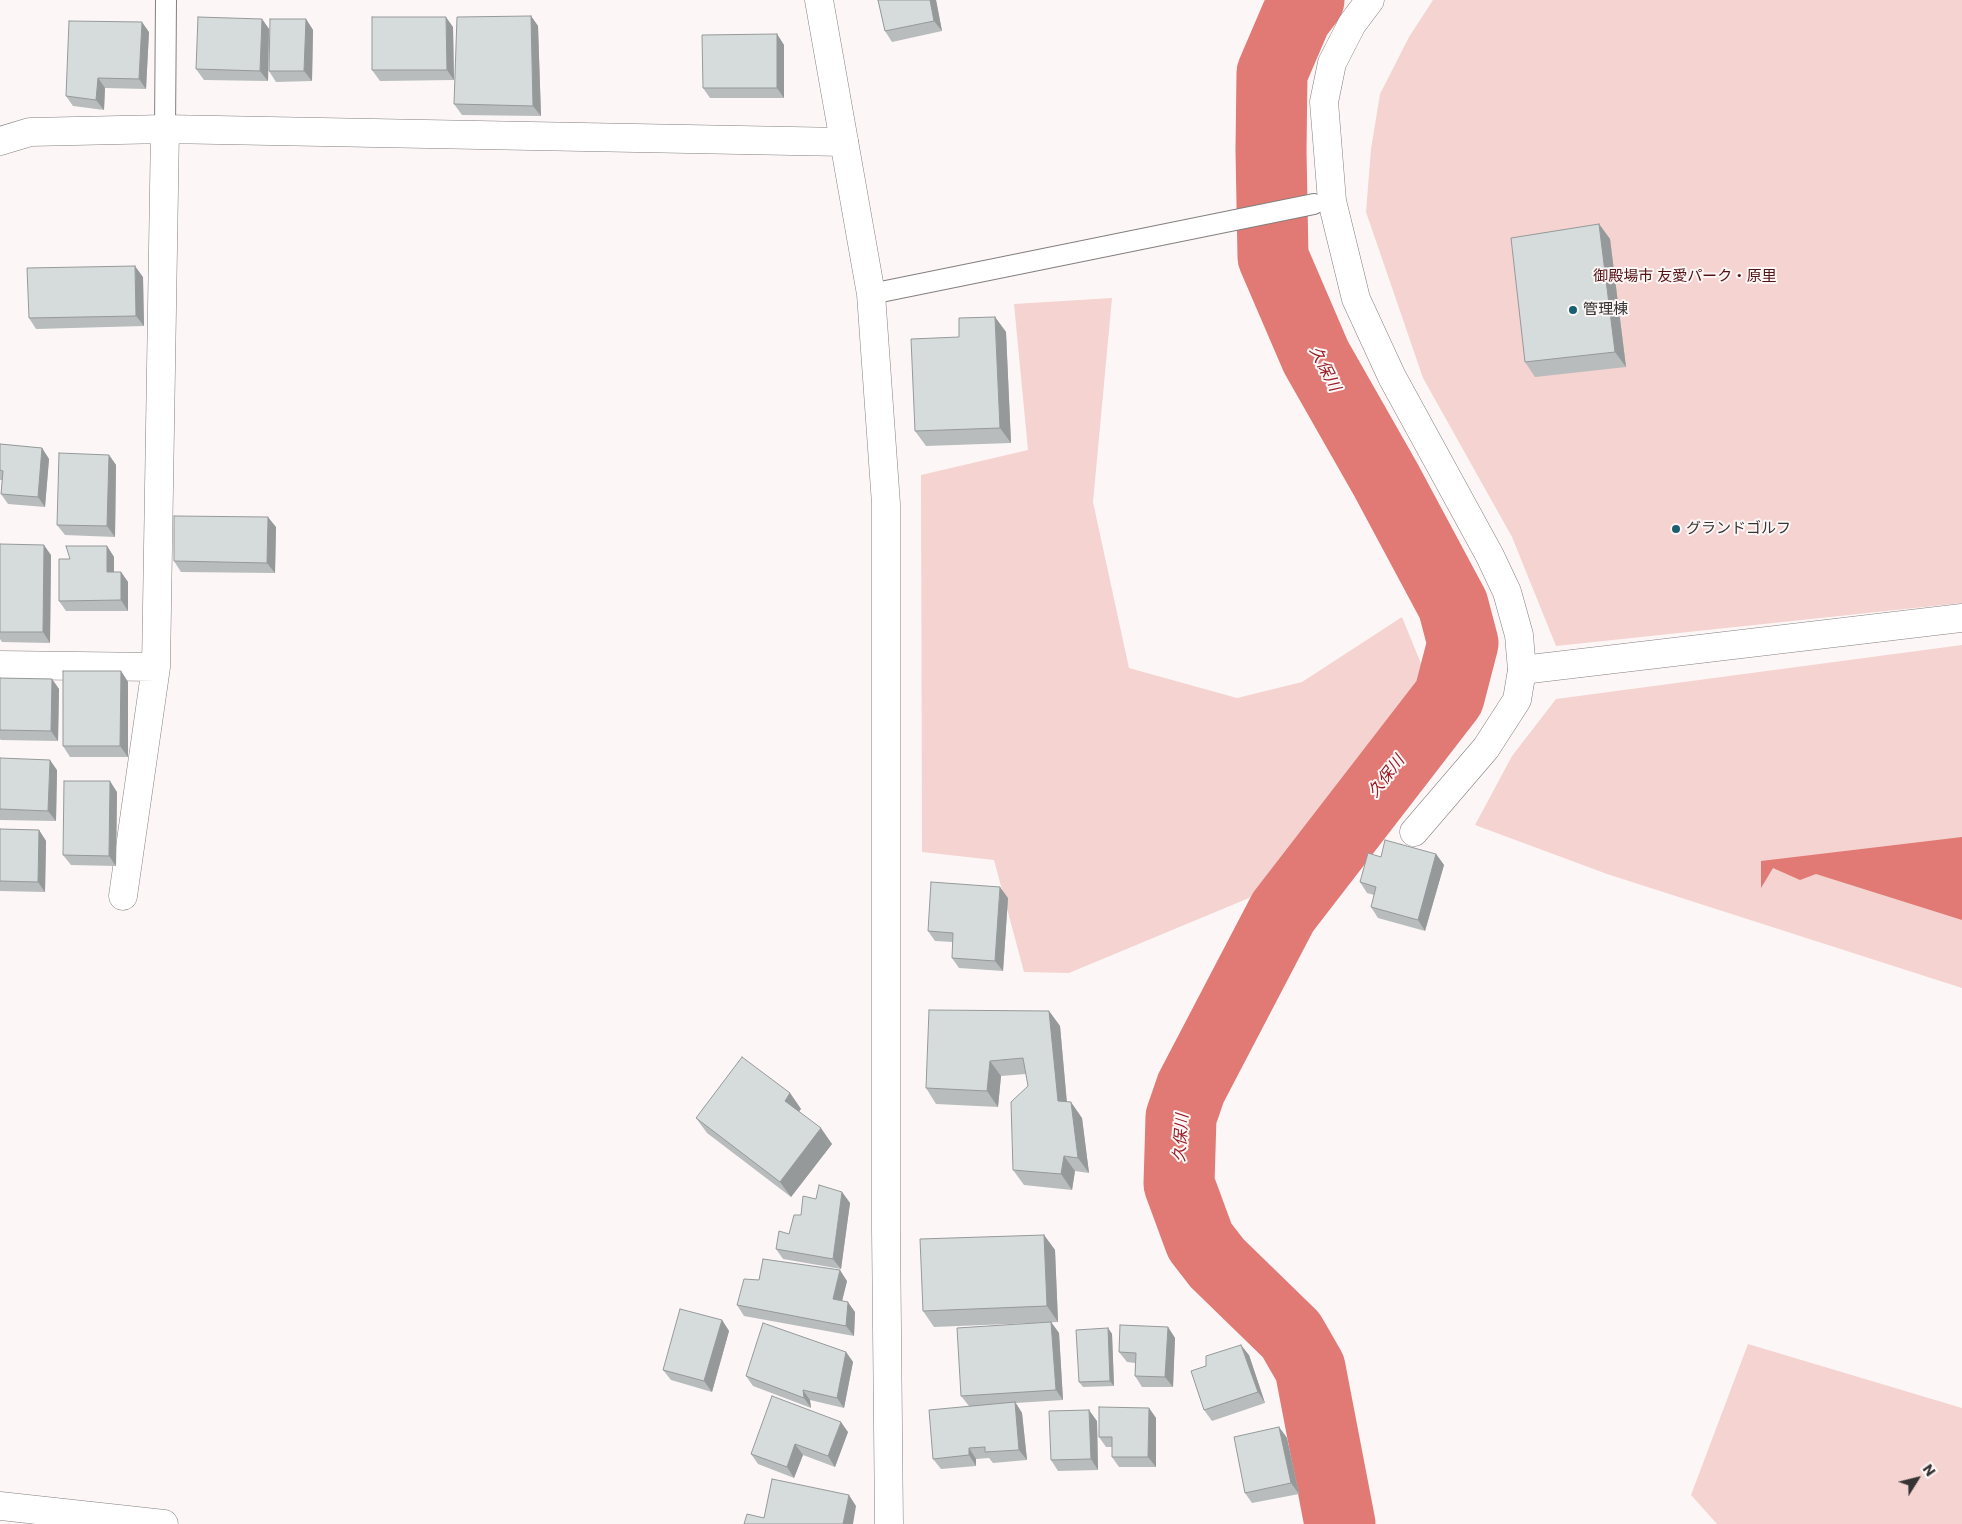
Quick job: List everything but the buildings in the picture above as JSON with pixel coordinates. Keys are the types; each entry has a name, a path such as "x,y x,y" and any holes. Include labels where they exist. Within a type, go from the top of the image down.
{"street":[{"path":"819,0 871,294 886,504 886,1240 889,1524"},
{"path":"1370,0 1352,24 1332,63 1324,102 1323,202 1356,299 1392,377 1490,556 1507,592 1519,634 1522,670 1517,700 1486,748 1414,832"},
{"path":"0,141 30,132 165,129 844,142"},
{"path":"123,896 156,667 165,129"},
{"path":"1522,670 1962,618"},
{"path":"0,665 156,667"},
{"path":"0,1506 164,1524"}],"lane":[{"path":"165,129 166,0"},
{"path":"871,294 1323,202"}],"green space":[{"name":"御殿場市 友愛パーク・原里","path":"1433,0 1962,0 1962,603 1556,646 1512,537 1423,378 1366,212 1371,149 1380,94 1409,37"},
{"path":"1112,298 1093,502 1129,668 1237,698 1302,682 1402,617 1433,693 1345,801 1249,898 1069,973 1024,972 994,860 922,852 921,475 1028,450 1014,304"},
{"path":"1962,645 1962,988 1607,874 1475,825 1512,756 1556,699"},
{"path":"1748,1344 1962,1408 1962,1524 1717,1524 1691,1495"}],"shaded area":[{"path":"1962,837 1962,920 1816,874 1800,880 1773,868 1761,888 1761,861"}],"waterway":[{"name":"久保川","path":"1309,0 1296,17 1272,73 1273,257 1316,357 1386,480 1453,605 1463,643 1449,697 1283,912 1191,1088 1181,1117 1179,1184 1200,1241 1217,1263 1291,1335 1310,1368 1340,1524"}],"place":[{"name":"管理棟","path":"1573,310"},
{"name":"グランドゴルフ","path":"1676,529"}]}
